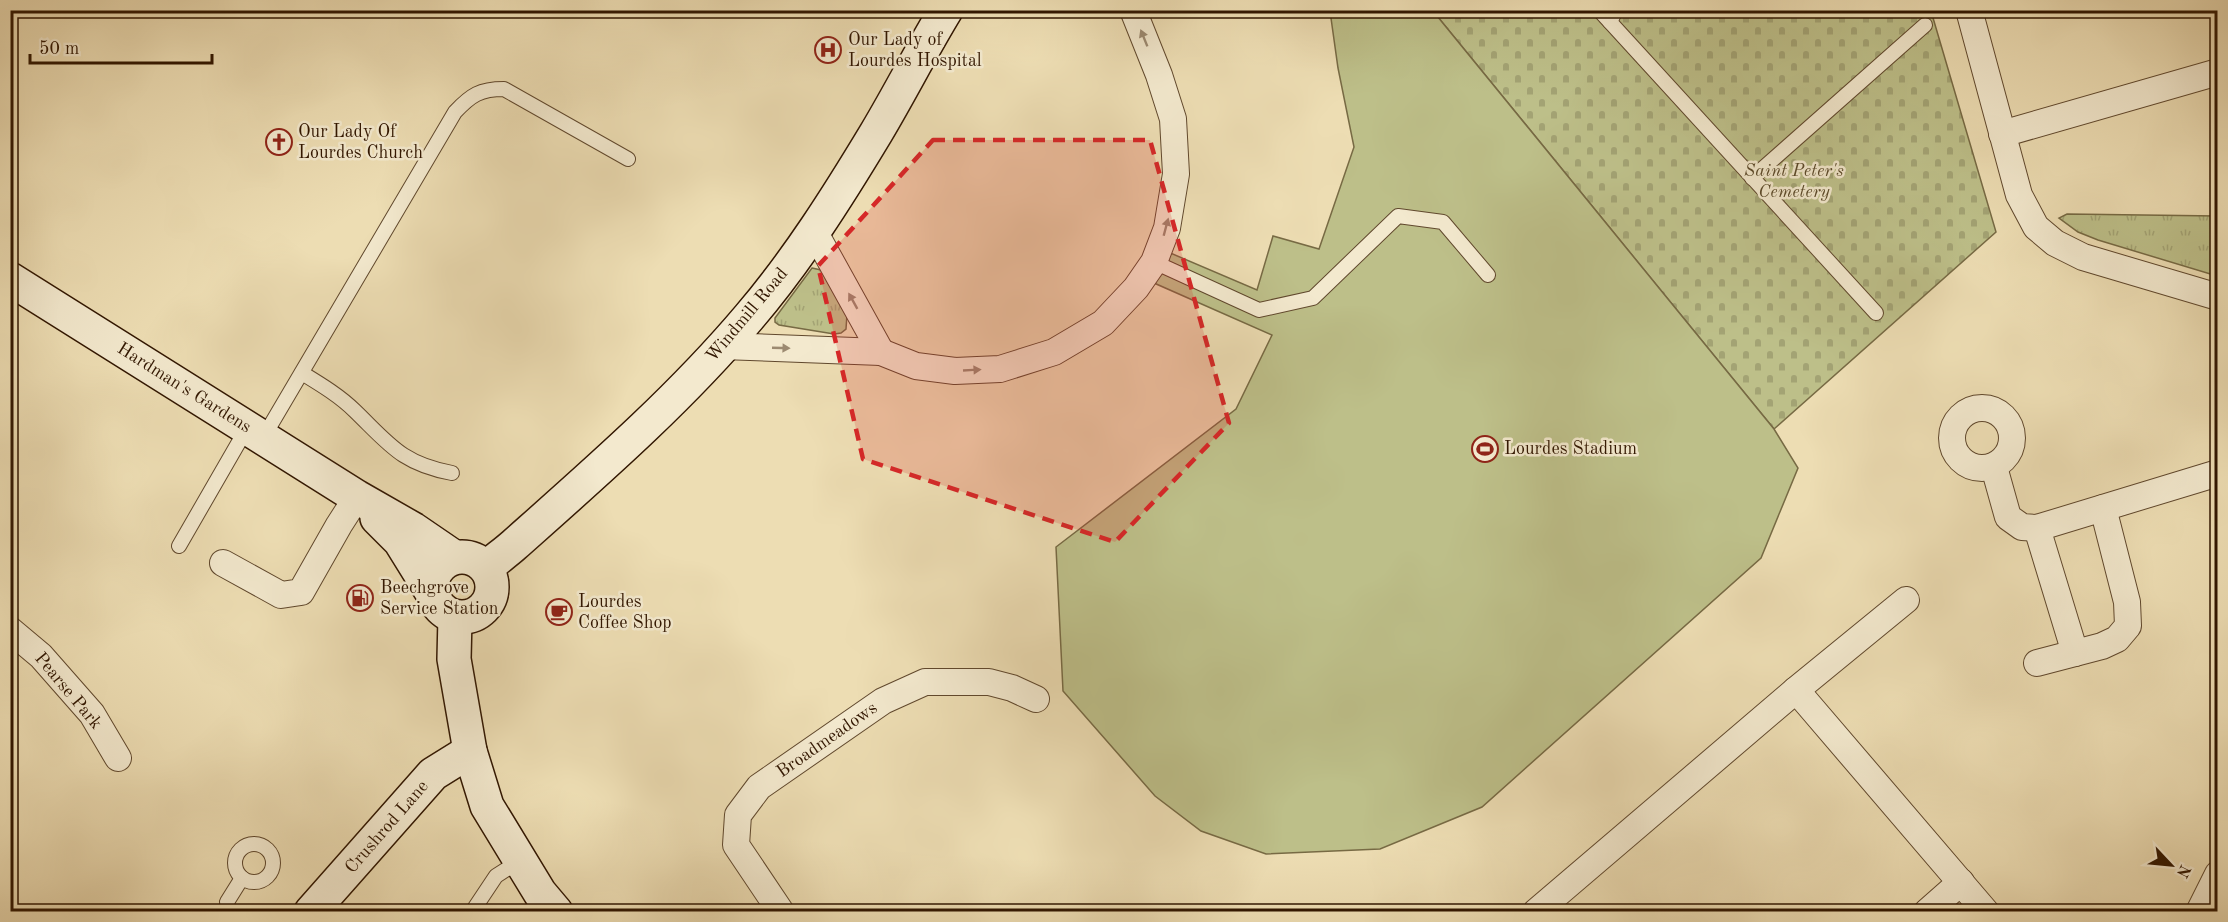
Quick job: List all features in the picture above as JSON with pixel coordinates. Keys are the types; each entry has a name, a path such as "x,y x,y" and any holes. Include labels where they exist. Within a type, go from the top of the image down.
{"main road":[{"name":"Windmill Road","path":"486,568 623,446 679,392 750,316 814,231 877,132 946,10"},
{"name":"Hardman's Gardens","path":"10,279 357,497 413,529 454,557"},
{"name":"Hardman's Gardens","path":"357,497 400,542 431,591"},
{"path":"466,556 477,560 486,568 491,579 492,591 488,602 480,612 468,617 455,617 443,611 435,602 431,591 436,570 444,562 454,557 466,556"},
{"path":"455,617 454,659 470,751 487,806 540,893 556,912"},
{"name":"Crushrod Lane","path":"321,908 434,774 470,751"}],"street":[{"path":"722,346 881,352 916,366 955,371 1000,369 1054,352 1102,323 1136,288 1154,262 1167,228 1176,174 1173,119 1159,75 1133,10"},
{"path":"1969,10 2019,195 2028,215 2037,227 2055,243 2083,257 2217,297"},
{"path":"2002,134 2217,72"},
{"path":"814,231 881,352"},
{"path":"1994,466 2008,517 2022,527 2037,528 2217,473"},
{"path":"223,563 280,595 301,592 357,497"},
{"path":"2037,663 2102,646 2117,639 2128,626 2127,602 2103,508"},
{"path":"2037,528 2075,653"},
{"path":"1536,912 1796,690 1906,600"},
{"name":"Pearse Park","path":"10,630 41,656 92,714 118,758"},
{"name":"Broadmeadows","path":"782,912 736,845 738,815 759,787 883,701 925,682 989,682 1012,688 1036,699"},
{"path":"1796,690 1986,912"},
{"path":"2199,912 2217,874"},
{"path":"1927,912 1961,882"}],"lane":[{"path":"1599,10 1613,16 1752,178 1875,313"},
{"path":"1752,178 1924,25"},
{"path":"179,546 255,433 302,373 455,112 468,98 486,89 504,89 628,159"},
{"path":"1154,262 1260,310 1313,298 1398,216 1443,222 1488,275"},
{"path":"302,373 354,410 379,437 400,453 420,464 452,473"},
{"path":"472,912 496,876 521,860"},
{"path":"229,912 227,902 242,878"}],"highlighted area":[{"path":"933,140 1150,140 1229,423 1115,542 863,459 818,266"}],"green space":[{"name":"Lourdes Stadium","path":"1330,11 1433,11 1774,429 1798,468 1761,558 1482,807 1380,849 1266,854 1201,831 1155,796 1063,691 1056,547 1236,409 1272,335 1154,283 1168,252 1257,290 1273,236 1319,249 1354,147 1338,68"},
{"name":"Saint Peter's Cemetery","path":"1433,11 1931,11 1996,232 1774,429"},
{"path":"2067,214 2217,216 2217,276 2078,232 2059,218"},
{"path":"812,268 821,270 847,314 846,329 841,333 834,334 779,325 775,322 775,318"}],"place":[{"name":"Our Lady of Lourdes Hospital","path":"828,50"},
{"name":"Our Lady Of Lourdes Church","path":"279,142"},
{"name":"Lourdes Stadium","path":"1485,449"},
{"name":"Beechgrove Service Station","path":"360,598"},
{"name":"Lourdes Coffee Shop","path":"559,612"}]}
